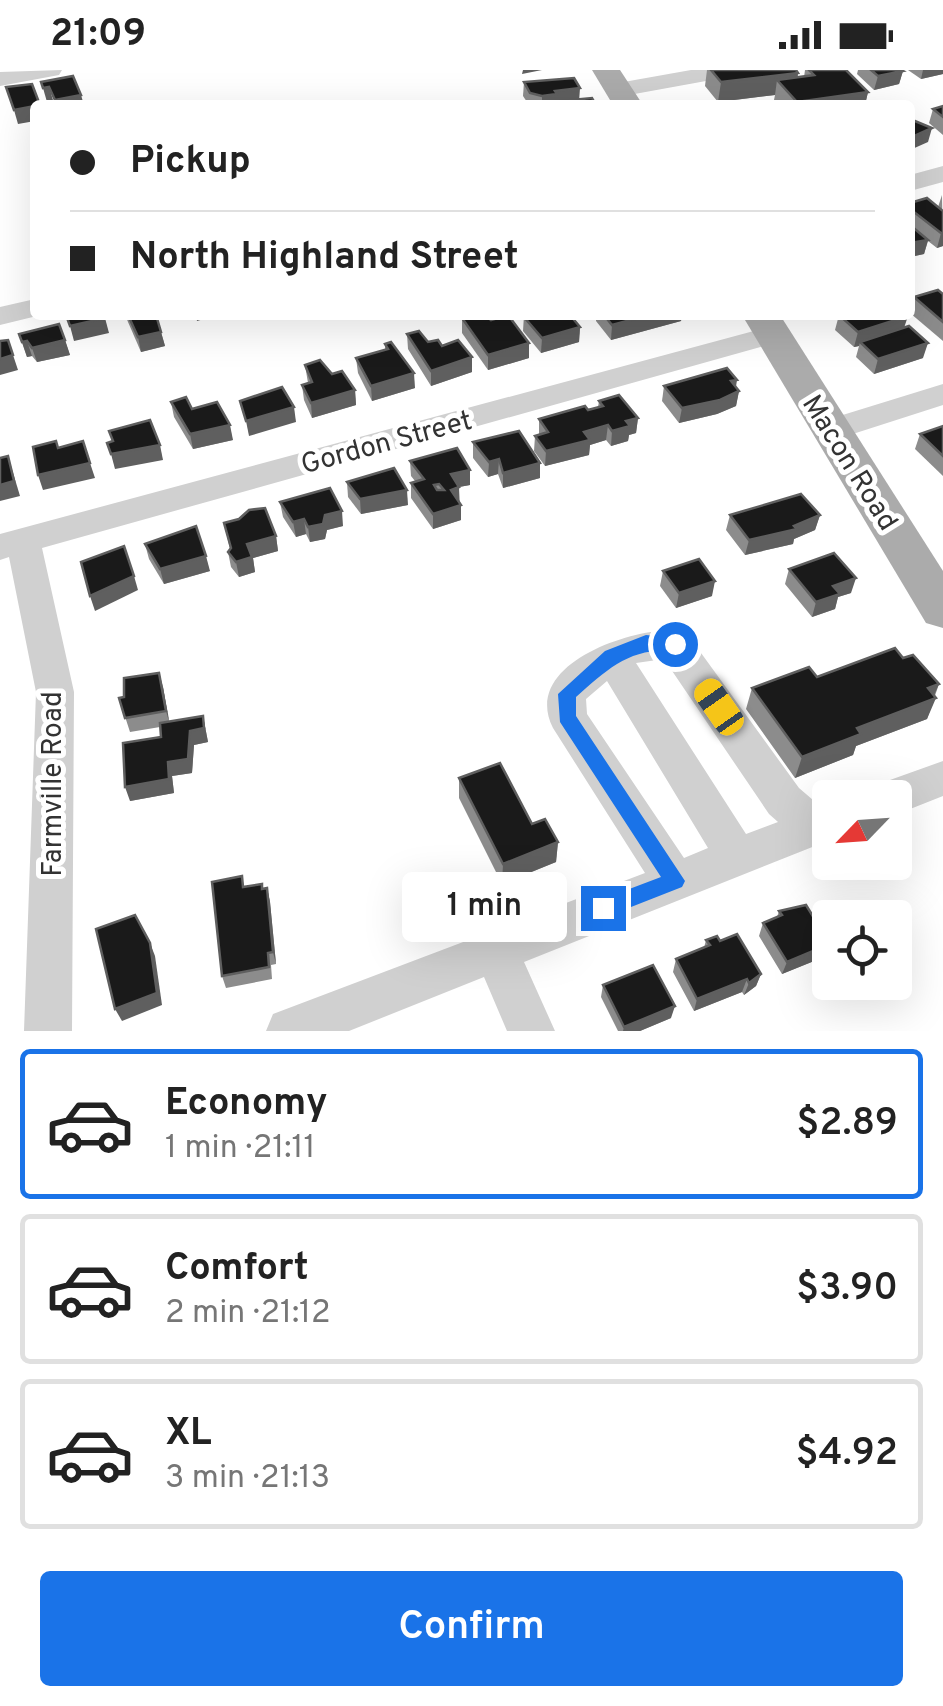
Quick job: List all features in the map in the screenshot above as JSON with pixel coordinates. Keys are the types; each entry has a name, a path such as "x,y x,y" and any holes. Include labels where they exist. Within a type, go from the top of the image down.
{"main road":[{"name":"Macon Road","path":"766,325 943,610"}],"street":[{"path":"0,79 50,70"},
{"path":"617,88 728,70"},
{"path":"915,181 943,174"},
{"path":"0,316 30,309"},
{"name":"Gordon Street","path":"11,544 766,325"},
{"path":"831,430 943,394"},
{"name":"Farmville Road","path":"11,544 55,692 48,1031"},
{"path":"675,881 567,717 567,694 611,656 646,642 675,644 784,801 812,818"},
{"path":"611,656 737,857"},
{"path":"912,790 943,778"},
{"path":"290,1031 812,828"},
{"path":"495,950 532,1031"}],"building":[{"path":"711,70 796,70 798,73 721,82"},
{"path":"809,70 846,70 868,92 795,100 777,80 814,75"},
{"path":"871,70 901,70 903,71 878,76"},
{"path":"73,76 81,95 55,100 49,87 43,88 41,82"},
{"path":"574,78 580,88 542,96 530,93 524,82"},
{"path":"32,84 38,100 30,100 30,107 14,110 6,87"},
{"path":"915,121 932,128 915,136"},
{"path":"927,198 943,211 943,233 915,213 915,202"},
{"path":"915,229 928,240 915,242"},
{"path":"938,290 943,294 943,322 915,298"},
{"path":"68,320 96,320 70,326"},
{"path":"130,320 157,320 161,332 138,337"},
{"path":"463,320 512,320 529,343 488,355"},
{"path":"527,320 574,320 580,327 542,338"},
{"path":"845,320 896,320 858,332"},
{"path":"59,324 65,340 32,348 27,341 22,342 19,334"},
{"path":"909,326 928,343 878,359 860,342"},
{"path":"419,331 428,342 438,340 442,346 458,340 472,357 431,371 407,334"},
{"path":"8,340 13,355 0,359 0,341"},
{"path":"391,342 414,373 371,386 356,358 388,349 385,344"},
{"path":"320,360 332,374 342,371 355,390 311,403 302,385 312,382 305,365"},
{"path":"727,368 737,380 731,381 739,391 720,400 682,408 664,386"},
{"path":"282,387 294,407 246,421 240,401"},
{"path":"619,395 638,418 626,421 630,426 612,431 608,425 584,432 590,440 546,451 535,436 548,432 539,419 585,406 588,410 603,406 599,401"},
{"path":"186,397 192,409 217,402 230,425 190,434 171,402"},
{"path":"150,420 160,445 111,454 107,443 113,441 109,431"},
{"path":"943,426 943,456 920,434"},
{"path":"519,431 540,463 503,473 499,459 489,462 473,442"},
{"path":"56,441 58,448 83,441 90,463 38,475 33,447"},
{"path":"457,448 470,470 451,474 459,487 451,490 461,505 433,514 411,483 424,479 410,461"},
{"path":"8,456 14,481 0,485 0,458"},
{"path":"394,468 407,490 360,499 347,482"},
{"path":"330,488 342,511 325,515 323,524 308,527 304,519 293,522 280,502"},
{"path":"801,494 820,515 794,526 797,529 749,540 730,515"},
{"path":"265,508 276,536 247,544 252,557 236,562 228,552 231,548 224,523 239,519 249,510"},
{"path":"196,526 206,556 160,569 145,544"},
{"path":"124,546 134,576 90,596 81,562"},
{"path":"834,553 856,578 833,586 840,594 816,602 789,569"},
{"path":"699,559 715,581 679,593 663,571"},
{"path":"895,648 903,658 913,655 939,684 928,688 936,698 857,728 861,734 802,757 752,688 809,667 817,677"},
{"path":"159,673 166,711 125,718 119,698 124,697 124,678"},
{"path":"203,716 204,728 190,731 188,759 168,762 169,779 125,787 123,743 161,737 160,723"},
{"path":"500,763 532,824 545,819 558,842 503,864 459,778"},
{"path":"242,876 243,887 262,884 262,889 267,888 273,952 268,953 269,967 222,976 212,882"},
{"path":"806,905 812,915 812,952 787,962 763,923 782,915 779,911"},
{"path":"135,915 150,943 157,993 115,1009 96,929"},
{"path":"737,934 761,974 749,983 747,979 697,999 676,959 710,945 706,940 717,936 720,941"},
{"path":"653,965 675,1006 624,1027 603,985"}],"route":[{"path":"603,908 675,881 567,717 567,694 600,661 646,642 675,644"}]}
